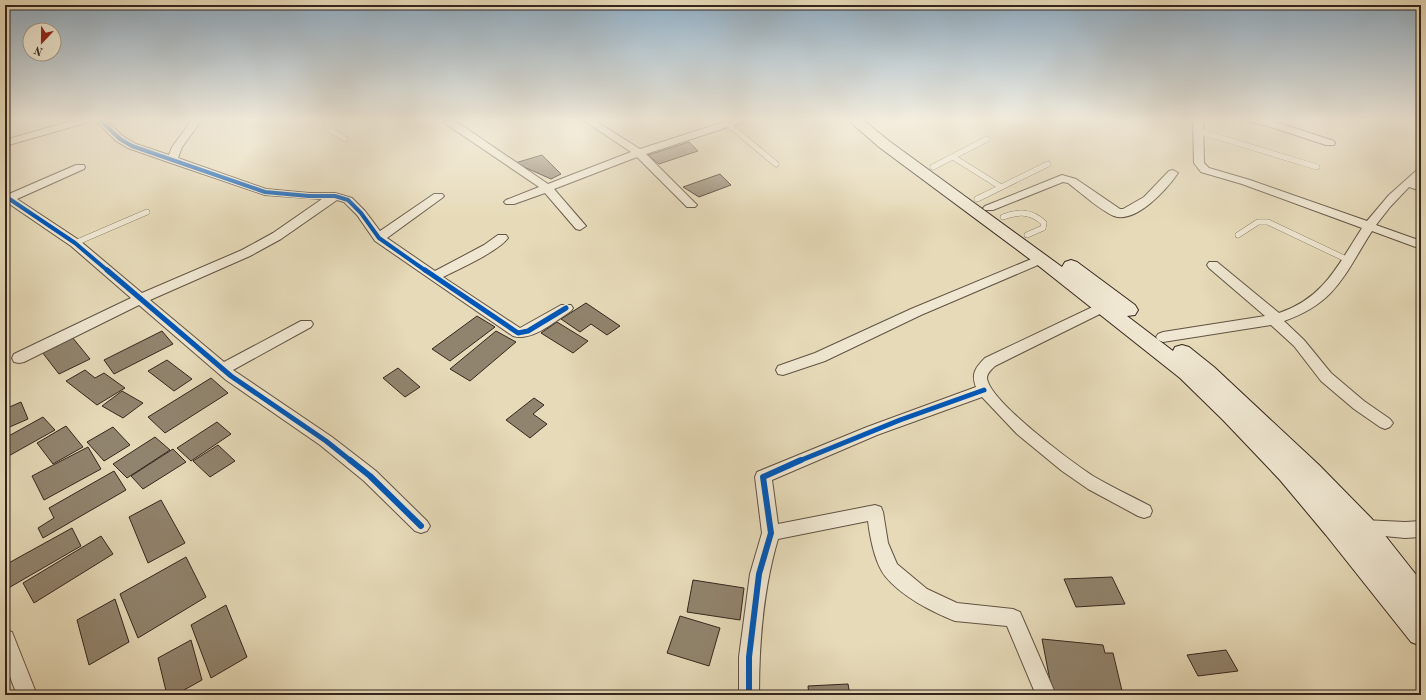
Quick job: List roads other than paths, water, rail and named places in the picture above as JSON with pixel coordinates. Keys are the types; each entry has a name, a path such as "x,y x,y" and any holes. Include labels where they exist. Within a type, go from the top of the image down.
{"main road":[{"path":"896,153 1041,260 1187,373 1288,473 1336,527 1421,633"},
{"path":"913,153 1098,285 1207,372 1311,472 1362,527 1421,601"}],"street":[{"path":"150,153 265,192 301,196 335,196 348,200 354,205 380,238 478,308 518,333 528,331 566,308"},
{"path":"172,160 175,153"},
{"path":"495,153 546,187 580,226"},
{"path":"510,202 546,187 639,153 691,205"},
{"path":"1199,153 1199,163 1205,170 1246,182 1421,245"},
{"path":"6,198 80,167"},
{"path":"1163,337 1275,319 1293,314 1314,302 1332,287 1369,227 1390,199 1421,172"},
{"path":"990,208 1062,178 1072,181 1117,213 1125,213 1156,193 1173,173"},
{"path":"1408,183 1421,188"},
{"path":"19,358 140,299 246,253 282,233 335,196"},
{"path":"380,238 438,196"},
{"path":"6,198 46,222 75,243 223,369 332,446 370,476 421,526"},
{"path":"435,276 482,251 502,238"},
{"path":"783,370 820,356 916,312 1041,260"},
{"path":"1212,265 1275,319 1300,344 1326,377 1359,405 1385,423"},
{"path":"1103,307 990,362 982,370 980,379 984,390 1007,415 1078,475 1144,511"},
{"path":"223,369 306,324"},
{"path":"749,695 748,657 759,574 771,533 763,477 820,451 906,417 984,390"},
{"path":"771,533 875,512 879,543 891,570 921,595 955,612 1013,618 1046,695"},
{"path":"1362,527 1405,530 1421,529"},
{"path":"5,639 28,695"}],"lane":[{"path":"762,153 776,164"},
{"path":"932,167 961,153"},
{"path":"1273,153 1317,167"},
{"path":"953,157 1001,188"},
{"path":"990,208 1001,188 1048,164"},
{"path":"75,243 147,212"},
{"path":"1238,235 1258,222 1268,222 1348,260"}]}
